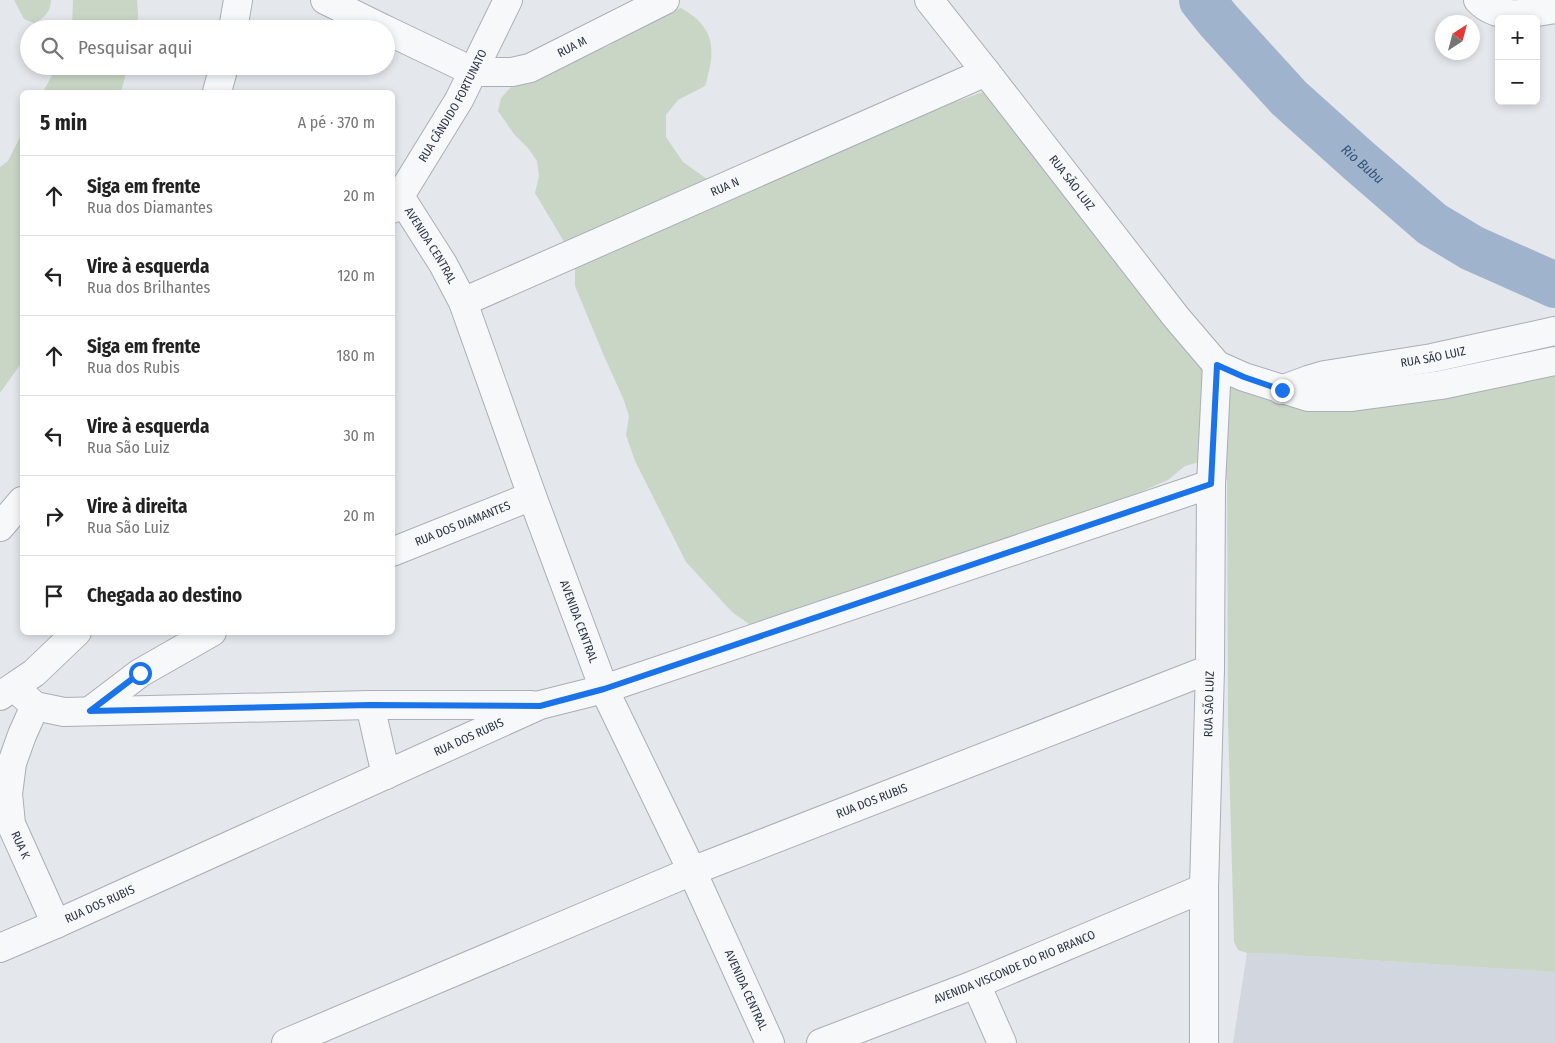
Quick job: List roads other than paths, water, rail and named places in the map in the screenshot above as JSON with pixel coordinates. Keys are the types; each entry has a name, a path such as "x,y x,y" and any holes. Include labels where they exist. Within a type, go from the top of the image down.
{"street":[{"path":"234,20 238,0"},
{"path":"325,0 366,20"},
{"name":"RUA CÂNDIDO FORTUNATO","path":"397,203 459,100 508,0"},
{"name":"RUA M","path":"474,72 512,72 530,68 665,0"},
{"name":"RUA SÃO LUIZ","path":"928,0 1170,310 1217,365 1244,377 1308,397 1352,398 1441,385 1552,362"},
{"path":"1478,0 1497,13 1516,16 1555,9"},
{"path":"395,34 474,72"},
{"name":"RUA N","path":"463,302 986,72"},
{"path":"218,90 222,75"},
{"name":"AVENIDA CENTRAL","path":"397,203 443,264 463,302 532,496 604,689 692,871 770,1043"},
{"name":"RUA SÃO LUIZ","path":"1282,390 1325,375 1432,358 1548,332"},
{"name":"RUA SÃO LUIZ","path":"1204,1043 1204,888 1210,669 1211,484 1217,365"},
{"name":"RUA DOS RUBIS","path":"0,948 540,706 604,689 1211,484"},
{"name":"RUA DOS DIAMANTES","path":"395,551 532,496"},
{"path":"0,527 20,503"},
{"path":"74,635 34,673 7,692 35,706 64,712 370,705 540,706"},
{"path":"90,711 140,673 207,635"},
{"name":"RUA DOS RUBIS","path":"286,1043 692,871 1210,669"},
{"path":"370,705 386,775"},
{"name":"RUA K","path":"35,706 12,763 8,794 11,824 56,924"},
{"name":"AVENIDA VISCONDE DO RIO BRANCO","path":"821,1043 976,984 1204,888"},
{"path":"976,984 1002,1043"}],"waterway":[{"name":"Rio Bubu","path":"1202,0 1289,98 1432,224 1472,248 1555,285"}]}
